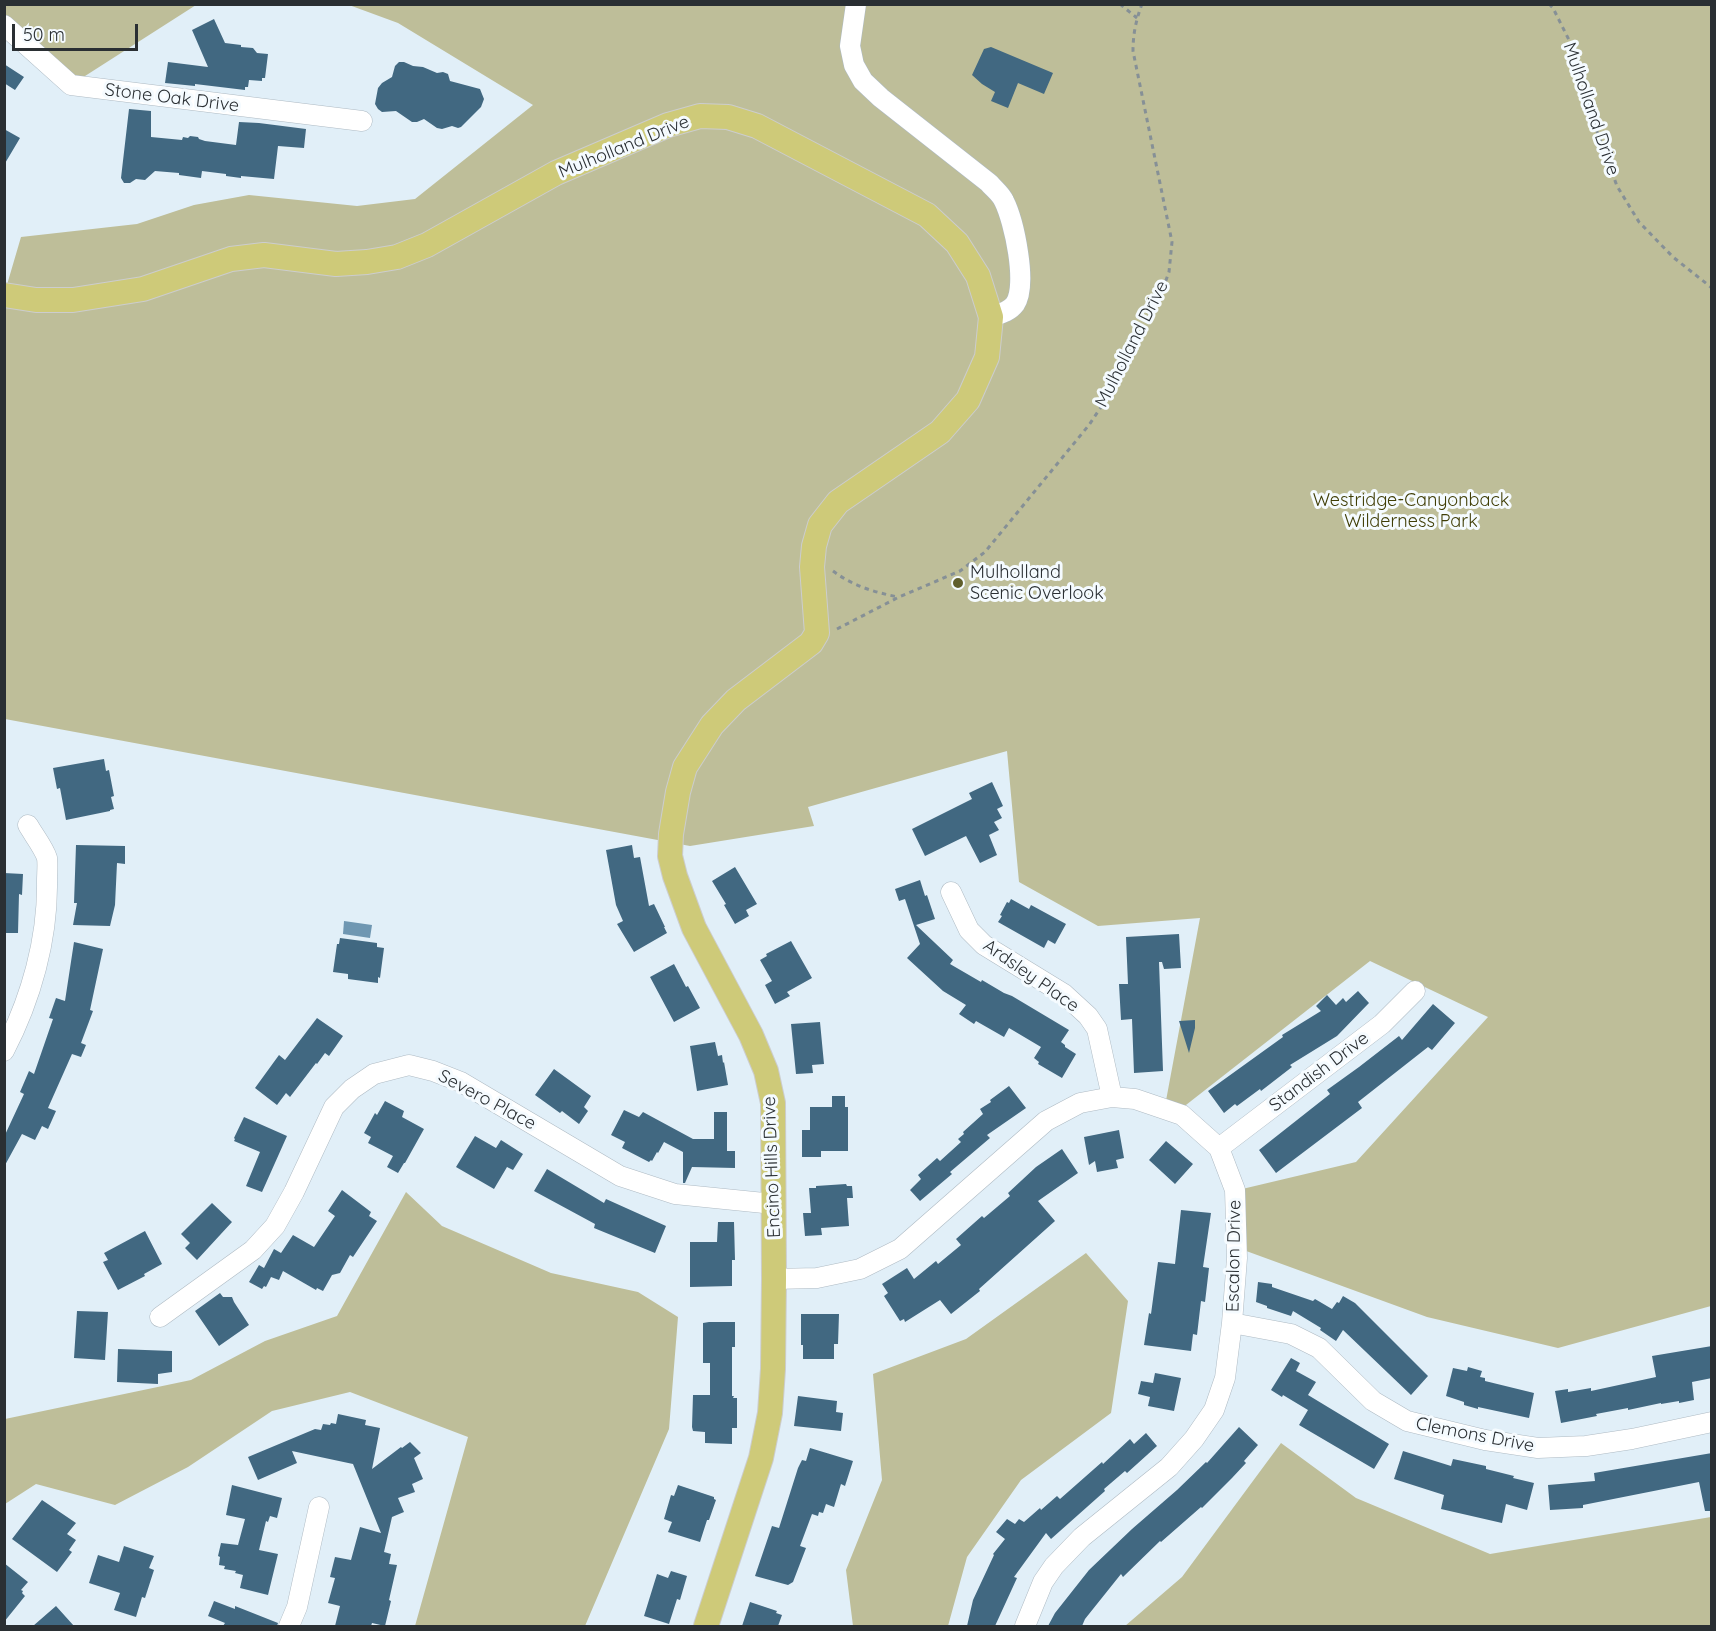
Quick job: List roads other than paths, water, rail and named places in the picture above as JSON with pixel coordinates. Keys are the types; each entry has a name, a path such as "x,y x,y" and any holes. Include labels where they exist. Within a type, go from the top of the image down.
{"main road":[{"name":"Mulholland Drive","path":"4,295 36,300 73,300 143,289 231,259 264,255 336,264 397,257 428,245 556,173 668,125 700,116 728,117 758,126 927,215 957,243 978,276 991,317 987,357 968,400 940,432 838,502 820,525 814,546 812,567 817,633"},
{"name":"Encino Hills Drive","path":"706,1626 761,1458 770,1413 774,1279 773,1102 766,1071 751,1035 694,928 670,856 671,834 678,792 686,767 712,725 736,700 811,644 817,633"}],"street":[{"path":"856,4 850,46 854,65 863,81 881,98 989,183 1003,199 1010,215 1017,245 1021,291 1015,304 1005,312 991,317"},
{"name":"Stone Oak Drive","path":"4,25 71,85 362,121"},
{"path":"4,1051 29,993 42,941 47,893 47,858 28,825"},
{"name":"Ardsley Place","path":"951,892 969,930 984,945 1064,994 1088,1016 1097,1029 1112,1097"},
{"name":"Standish Drive","path":"1219,1148 1382,1024 1415,991"},
{"name":"Severo Place","path":"160,1317 253,1250 275,1226 294,1192 334,1107 352,1089 374,1074 409,1065 433,1071 460,1082 620,1176 675,1194 774,1204"},
{"name":"Escalon Drive","path":"774,1279 817,1278 860,1269 900,1249 1046,1121 1080,1103 1112,1097 1135,1099 1182,1115 1219,1148 1235,1190 1237,1258 1225,1378 1214,1410 1194,1439 1169,1467 1082,1537 1054,1566 1042,1582 1025,1626"},
{"name":"Clemons Drive","path":"1232,1323 1291,1334 1318,1348 1373,1401 1407,1421 1485,1440 1538,1448 1586,1446 1712,1422"},
{"path":"289,1626 297,1607 319,1507"}],"water":[{"path":"344,921 372,925 370,938 343,934"}],"place":[{"name":"Mulholland Scenic Overlook","path":"958,583"}],"park label":[{"name":"Westridge-Canyonback Wilderness Park","path":"1411,511"}]}
